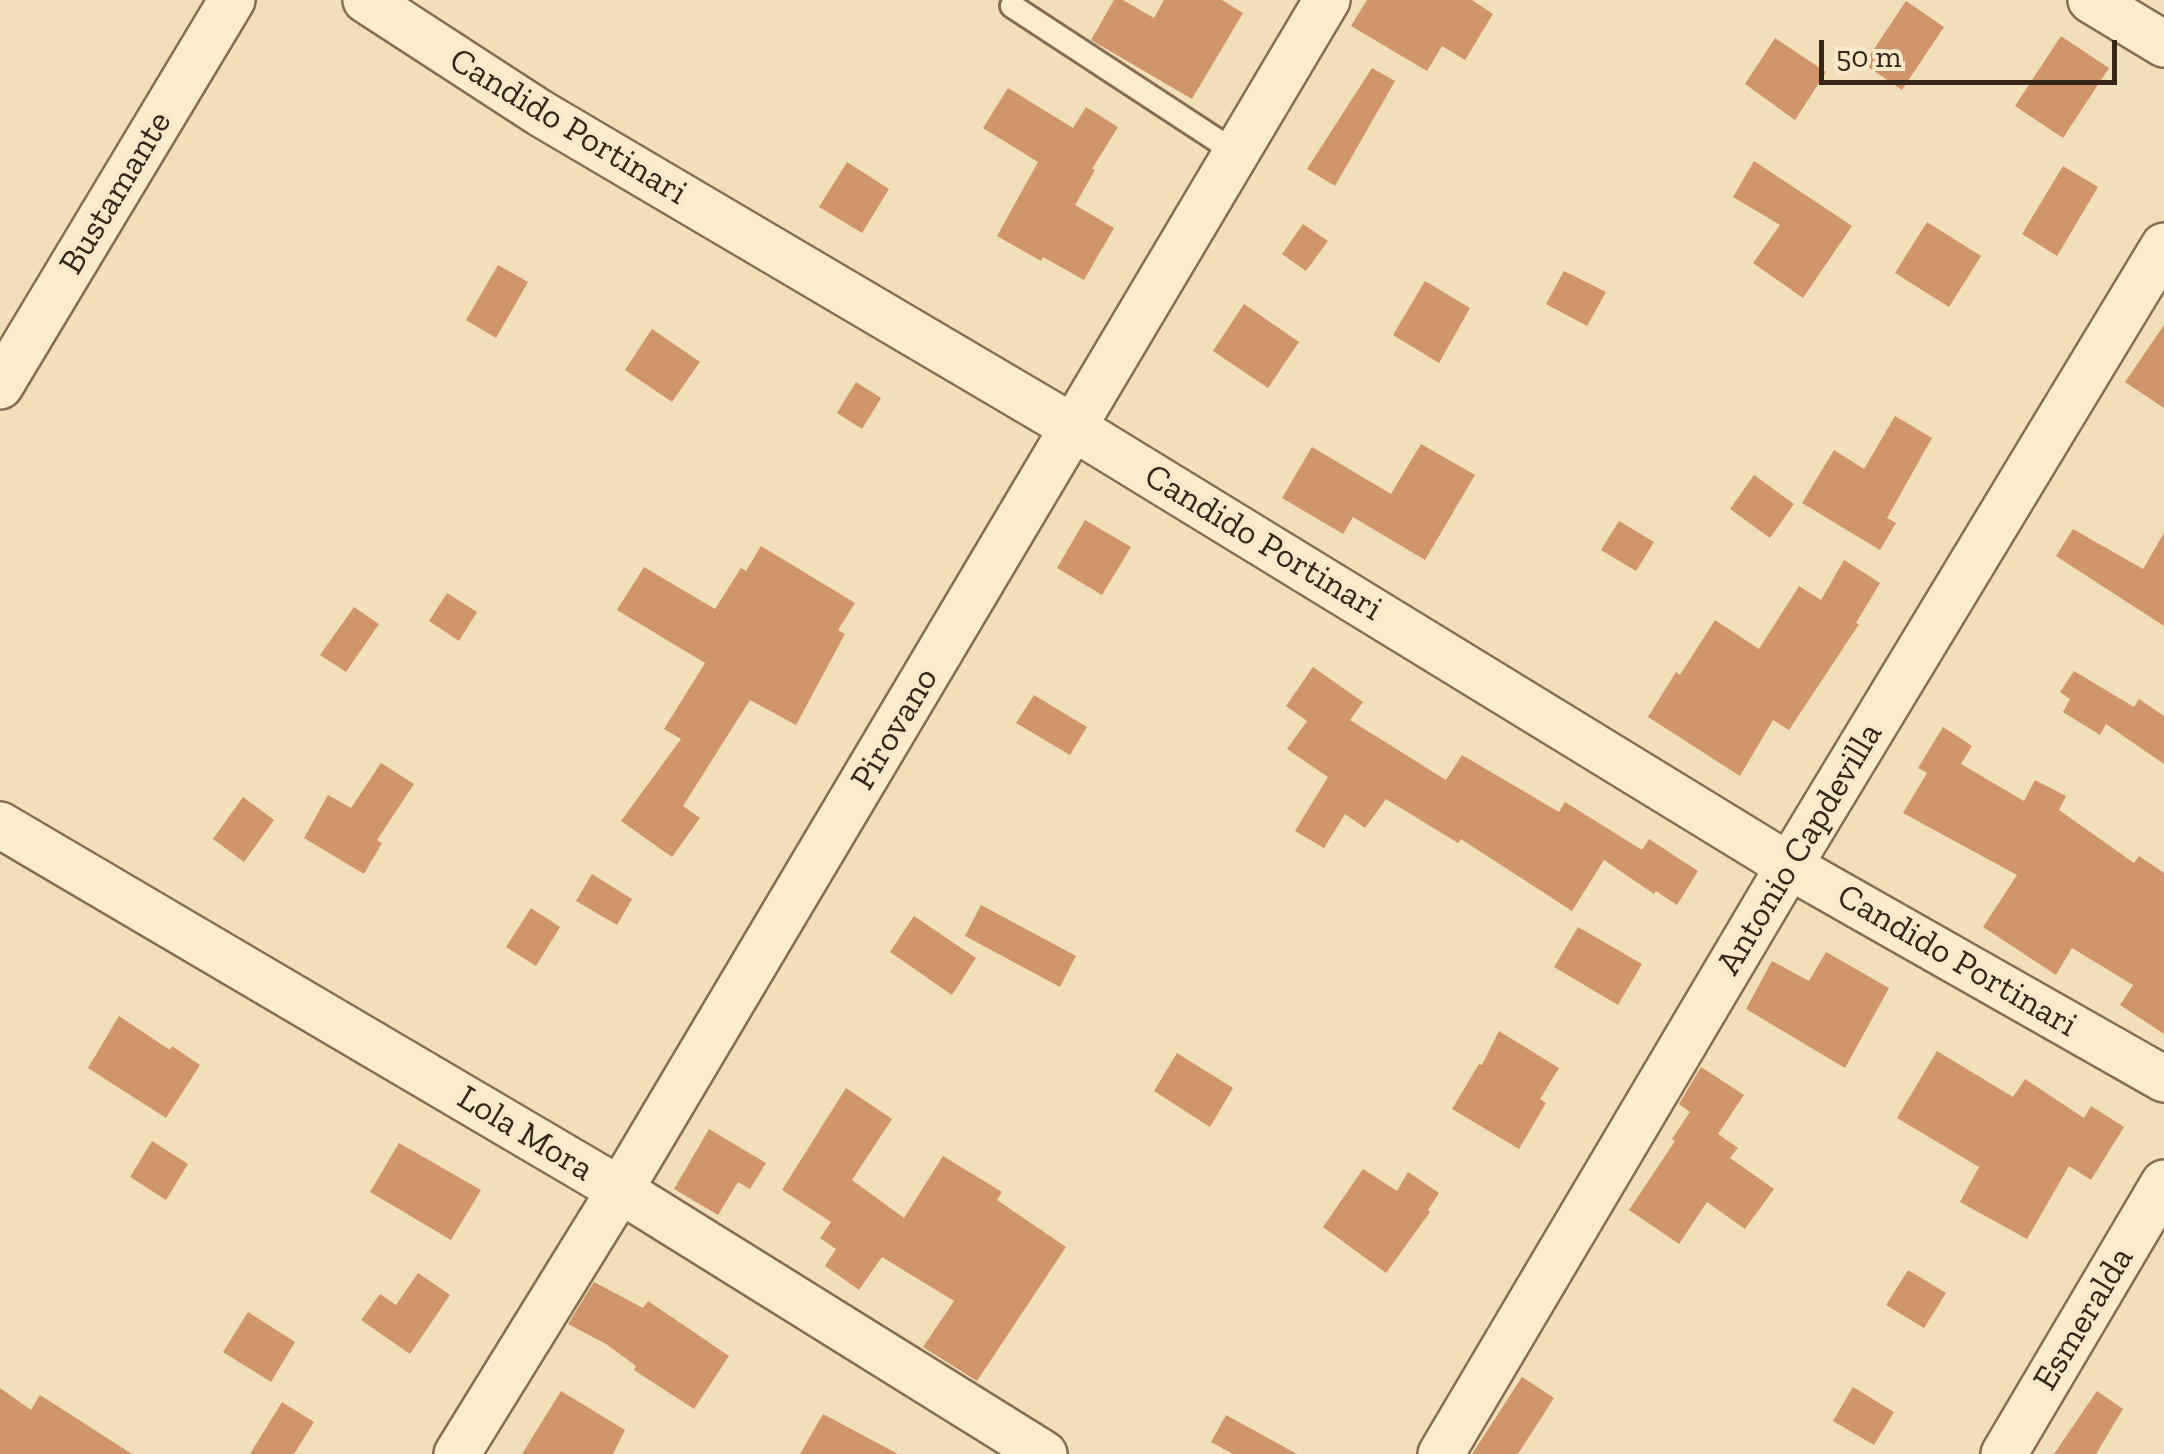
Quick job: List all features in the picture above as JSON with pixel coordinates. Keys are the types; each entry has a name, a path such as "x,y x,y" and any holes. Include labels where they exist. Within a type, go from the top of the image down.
{"street":[{"name":"Bustamante","path":"0,386 232,0"},
{"name":"Candido Portinari","path":"366,0 540,113 1074,428 1789,866 2164,1079"},
{"name":"Pirovano","path":"457,1454 620,1190 1327,0"},
{"path":"2091,0 2164,44"},
{"name":"Antonio Capdevilla","path":"1440,1454 2164,246"},
{"name":"Lola Mora","path":"0,825 620,1190 1044,1454"},
{"name":"Esmeralda","path":"2004,1454 2164,1183"}],"lane":[{"path":"1012,6 1235,152"}],"building":[{"path":"1114,0 1123,0 1154,18 1164,0 1222,0 1243,13 1192,99 1091,40"},
{"path":"1367,0 1472,0 1493,14 1465,60 1442,46 1427,71 1351,26"},
{"path":"1906,1 1944,27 1902,90 1864,64"},
{"path":"2061,36 2109,68 2063,138 2015,106"},
{"path":"1775,38 1826,72 1795,120 1745,84"},
{"path":"1372,68 1395,81 1335,186 1307,169"},
{"path":"1008,88 1073,128 1086,107 1118,127 1075,205 1114,228 1084,280 997,236 1038,162 983,128"},
{"path":"1754,161 1852,226 1803,298 1753,263 1780,225 1733,197"},
{"path":"847,162 889,189 862,233 819,207"},
{"path":"2063,166 2098,187 2057,256 2022,234"},
{"path":"1927,222 1981,256 1949,307 1895,273"},
{"path":"1303,224 1328,241 1306,271 1282,254"},
{"path":"498,265 528,282 496,338 466,320"},
{"path":"1564,271 1606,292 1587,326 1546,304"},
{"path":"1425,281 1470,308 1439,363 1393,335"},
{"path":"1244,304 1299,342 1268,388 1213,351"},
{"path":"2164,325 2164,408 2125,382"},
{"path":"652,329 700,362 672,402 625,370"},
{"path":"856,382 881,398 862,429 837,413"},
{"path":"1895,416 1932,438 1887,518 1896,523 1880,550 1802,503 1834,450 1864,469"},
{"path":"1421,444 1475,475 1425,560 1353,517 1343,534 1282,498 1312,447 1391,494"},
{"path":"1754,475 1794,504 1770,538 1730,509"},
{"path":"1085,520 1131,547 1102,595 1057,568"},
{"path":"1619,521 1654,542 1636,571 1601,550"},
{"path":"2073,529 2143,569 2164,533 2164,626 2056,556"},
{"path":"761,546 855,603 838,630 845,634 796,725 750,700 683,806 700,818 672,857 621,821 681,739 664,729 705,663 617,610 644,567 715,609 741,568 746,571"},
{"path":"1844,560 1880,583 1856,623 1859,624 1789,730 1773,720 1740,776 1648,717 1715,620 1759,649 1799,586 1821,600"},
{"path":"447,593 477,612 459,641 429,621"},
{"path":"354,607 379,624 346,672 320,655"},
{"path":"1313,667 1363,702 1350,720 1446,780 1462,755 1559,812 1565,802 1642,850 1649,839 1698,871 1677,905 1604,860 1572,911 1461,839 1458,843 1386,799 1365,828 1345,814 1324,848 1295,831 1328,777 1287,749 1307,721 1286,706"},
{"path":"2074,671 2134,707 2139,699 2164,716 2164,764 2106,724 2100,735 2063,712 2070,699 2060,692"},
{"path":"1034,695 1087,727 1070,755 1016,723"},
{"path":"1943,727 1972,746 1961,764 2024,801 2035,780 2066,796 2059,810 2134,863 2139,856 2164,873 2164,1034 2120,1005 2133,985 2072,948 2056,975 1983,927 2017,875 1903,813 1927,773 1918,768"},
{"path":"381,763 414,784 377,840 382,843 364,874 304,838 328,795 351,808"},
{"path":"243,797 274,820 244,862 213,839"},
{"path":"592,874 632,899 617,925 576,901"},
{"path":"981,905 1076,956 1060,987 965,936"},
{"path":"531,908 560,927 536,966 506,947"},
{"path":"914,916 976,958 952,995 890,952"},
{"path":"1578,927 1642,964 1618,1005 1554,967"},
{"path":"1826,952 1889,988 1845,1068 1746,1009 1772,961 1809,981"},
{"path":"119,1016 200,1065 166,1118 88,1068"},
{"path":"1499,1031 1559,1068 1540,1099 1546,1103 1519,1149 1452,1109"},
{"path":"1937,1051 2013,1097 2025,1079 2084,1118 2091,1106 2124,1127 2091,1180 2069,1166 2027,1239 1960,1202 1979,1167 1897,1118"},
{"path":"1177,1053 1233,1088 1210,1127 1154,1091"},
{"path":"1701,1067 1744,1095 1718,1134 1738,1148 1730,1158 1774,1189 1745,1229 1707,1202 1679,1244 1629,1210 1690,1112 1679,1104"},
{"path":"846,1088 892,1119 852,1180 904,1218 943,1156 1002,1192 997,1200 1066,1247 977,1381 923,1347 954,1301 882,1257 859,1290 825,1266 836,1249 820,1238 831,1222 782,1190"},
{"path":"709,1129 766,1163 750,1189 738,1182 718,1215 674,1189"},
{"path":"152,1141 188,1164 166,1200 130,1177"},
{"path":"399,1143 481,1190 451,1240 370,1192"},
{"path":"1363,1169 1397,1191 1408,1172 1439,1193 1386,1273 1323,1227"},
{"path":"1908,1270 1946,1293 1924,1328 1886,1305"},
{"path":"418,1273 450,1295 410,1354 361,1320 380,1294 396,1305"},
{"path":"594,1282 643,1308 648,1301 729,1356 694,1409 634,1370 636,1366 606,1344 568,1324"},
{"path":"248,1312 295,1342 271,1382 223,1352"},
{"path":"1522,1377 1554,1398 1518,1454 1472,1454"},
{"path":"1853,1387 1894,1412 1874,1445 1833,1421"},
{"path":"0,1388 31,1410 40,1395 132,1454 0,1454"},
{"path":"561,1391 625,1430 613,1454 522,1454"},
{"path":"2097,1391 2123,1409 2096,1454 2054,1454"},
{"path":"282,1402 314,1422 294,1454 250,1454"},
{"path":"823,1414 898,1454 800,1454"},
{"path":"1226,1415 1297,1454 1233,1454 1211,1442"}]}
